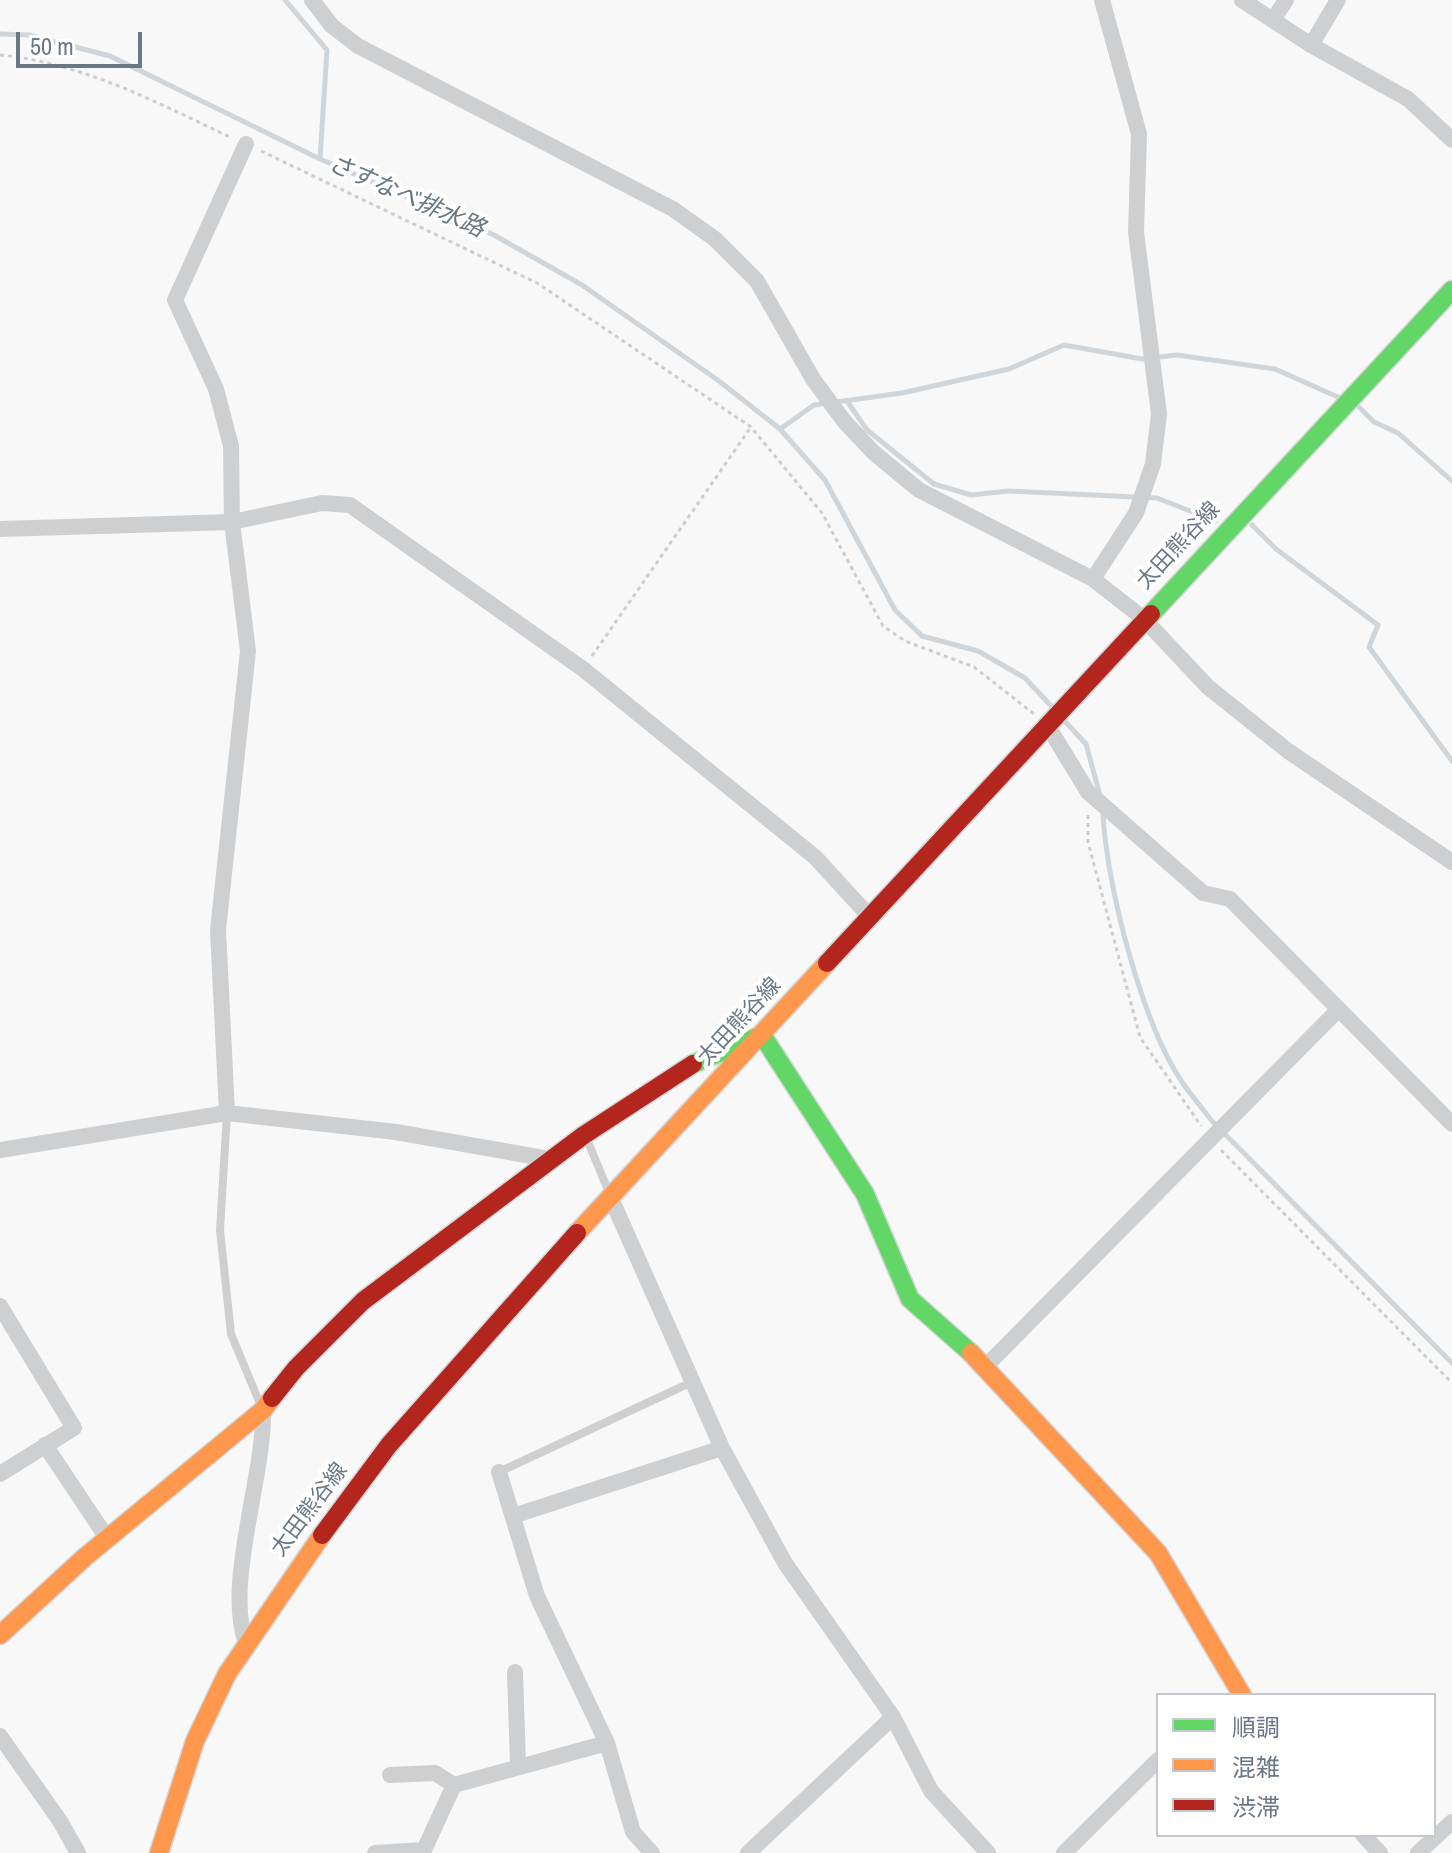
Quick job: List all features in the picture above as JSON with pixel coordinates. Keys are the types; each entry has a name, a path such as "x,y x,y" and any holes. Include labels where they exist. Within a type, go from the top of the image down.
{"main road":[{"name":"太田熊谷線","path":"159,1853 195,1741 246,1643 389,1445 610,1196 1452,290"},
{"path":"0,1635 107,1538 263,1410 296,1368 363,1301 584,1135 685,1068 762,1035 865,1194 910,1299 986,1366 1158,1553 1241,1693"}],"street":[{"path":"312,0 332,26 358,46 673,209 715,239 757,281 824,393 873,452 919,490 1093,579 1144,619 1208,687 1288,751 1452,862"},
{"path":"1093,579 1138,508 1153,464 1159,414 1136,232 1139,134 1102,0"},
{"path":"1242,0 1311,45 1408,99 1452,140"},
{"path":"1273,20 1286,0"},
{"path":"1311,45 1338,0"},
{"path":"227,1113 218,930 248,651 232,522 231,446 216,389 175,300 246,144"},
{"path":"0,529 232,522 322,503 350,505 583,669 815,857 870,917"},
{"path":"1048,722 1088,792 1203,893 1230,899 1452,1124"},
{"path":"986,1366 1338,1010"},
{"path":"0,1150 227,1113 396,1132 549,1159"},
{"path":"610,1196 722,1448 785,1563 893,1717 931,1791 988,1853"},
{"path":"0,1306 74,1428 0,1474"},
{"path":"246,1643 239,1626 245,1545 264,1430 263,1410"},
{"path":"45,1445 107,1538"},
{"path":"513,1516 722,1448"},
{"path":"499,1472 537,1596 607,1743 633,1832 652,1853"},
{"path":"515,1672 518,1765"},
{"path":"748,1853 893,1717"},
{"path":"0,1736 60,1821 78,1853"},
{"path":"375,1853 424,1850 454,1785 607,1743"},
{"path":"1064,1853 1156,1762"},
{"path":"390,1775 435,1773 454,1785"},
{"path":"1436,1837 1452,1822"},
{"path":"1365,1837 1380,1853"},
{"path":"1418,1853 1436,1837"}],"lane":[{"path":"227,1113 220,1230 231,1334 263,1410"},
{"path":"584,1135 610,1196"},
{"path":"499,1472 692,1382"}],"path":[{"path":"0,55 29,58 123,86 537,283 751,427 822,513 883,626 905,641 974,667 1048,722"},
{"path":"583,669 751,427"}],"waterway":[{"path":"285,0 327,50 320,159"},
{"name":"さすなべ排水路","path":"0,34 29,35 110,56 320,159 494,235 582,285 719,381 780,429 825,480 895,610 922,636 978,651 1025,678 1054,709"},
{"path":"780,429 814,405 902,393 1009,369 1064,345 1142,359 1177,355 1275,369 1340,398"},
{"path":"847,401 867,430 934,484 971,495 1008,491 1157,498 1216,521"},
{"path":"1359,407 1374,422 1398,433 1452,481"},
{"path":"1252,525 1276,549 1378,625 1369,647 1452,761"},
{"path":"1061,717 1086,744 1101,799"},
{"path":"1103,813 1111,877 1140,990 1167,1056 1182,1082 1212,1121 1452,1363"}],"traffic: fast":[{"path":"1151,614 1452,290"},
{"path":"693,1064 762,1035 865,1194 910,1299 971,1353"}],"traffic: slow":[{"path":"577,1233 827,963"},
{"path":"971,1353 1158,1553 1241,1693"},
{"path":"0,1635 85,1557 263,1410 272,1398"},
{"path":"159,1853 195,1741 227,1674 322,1535"}],"traffic: jam":[{"path":"827,963 1151,614"},
{"path":"272,1398 296,1368 363,1301 584,1135 693,1064"},
{"path":"322,1535 389,1445 577,1233"}]}
